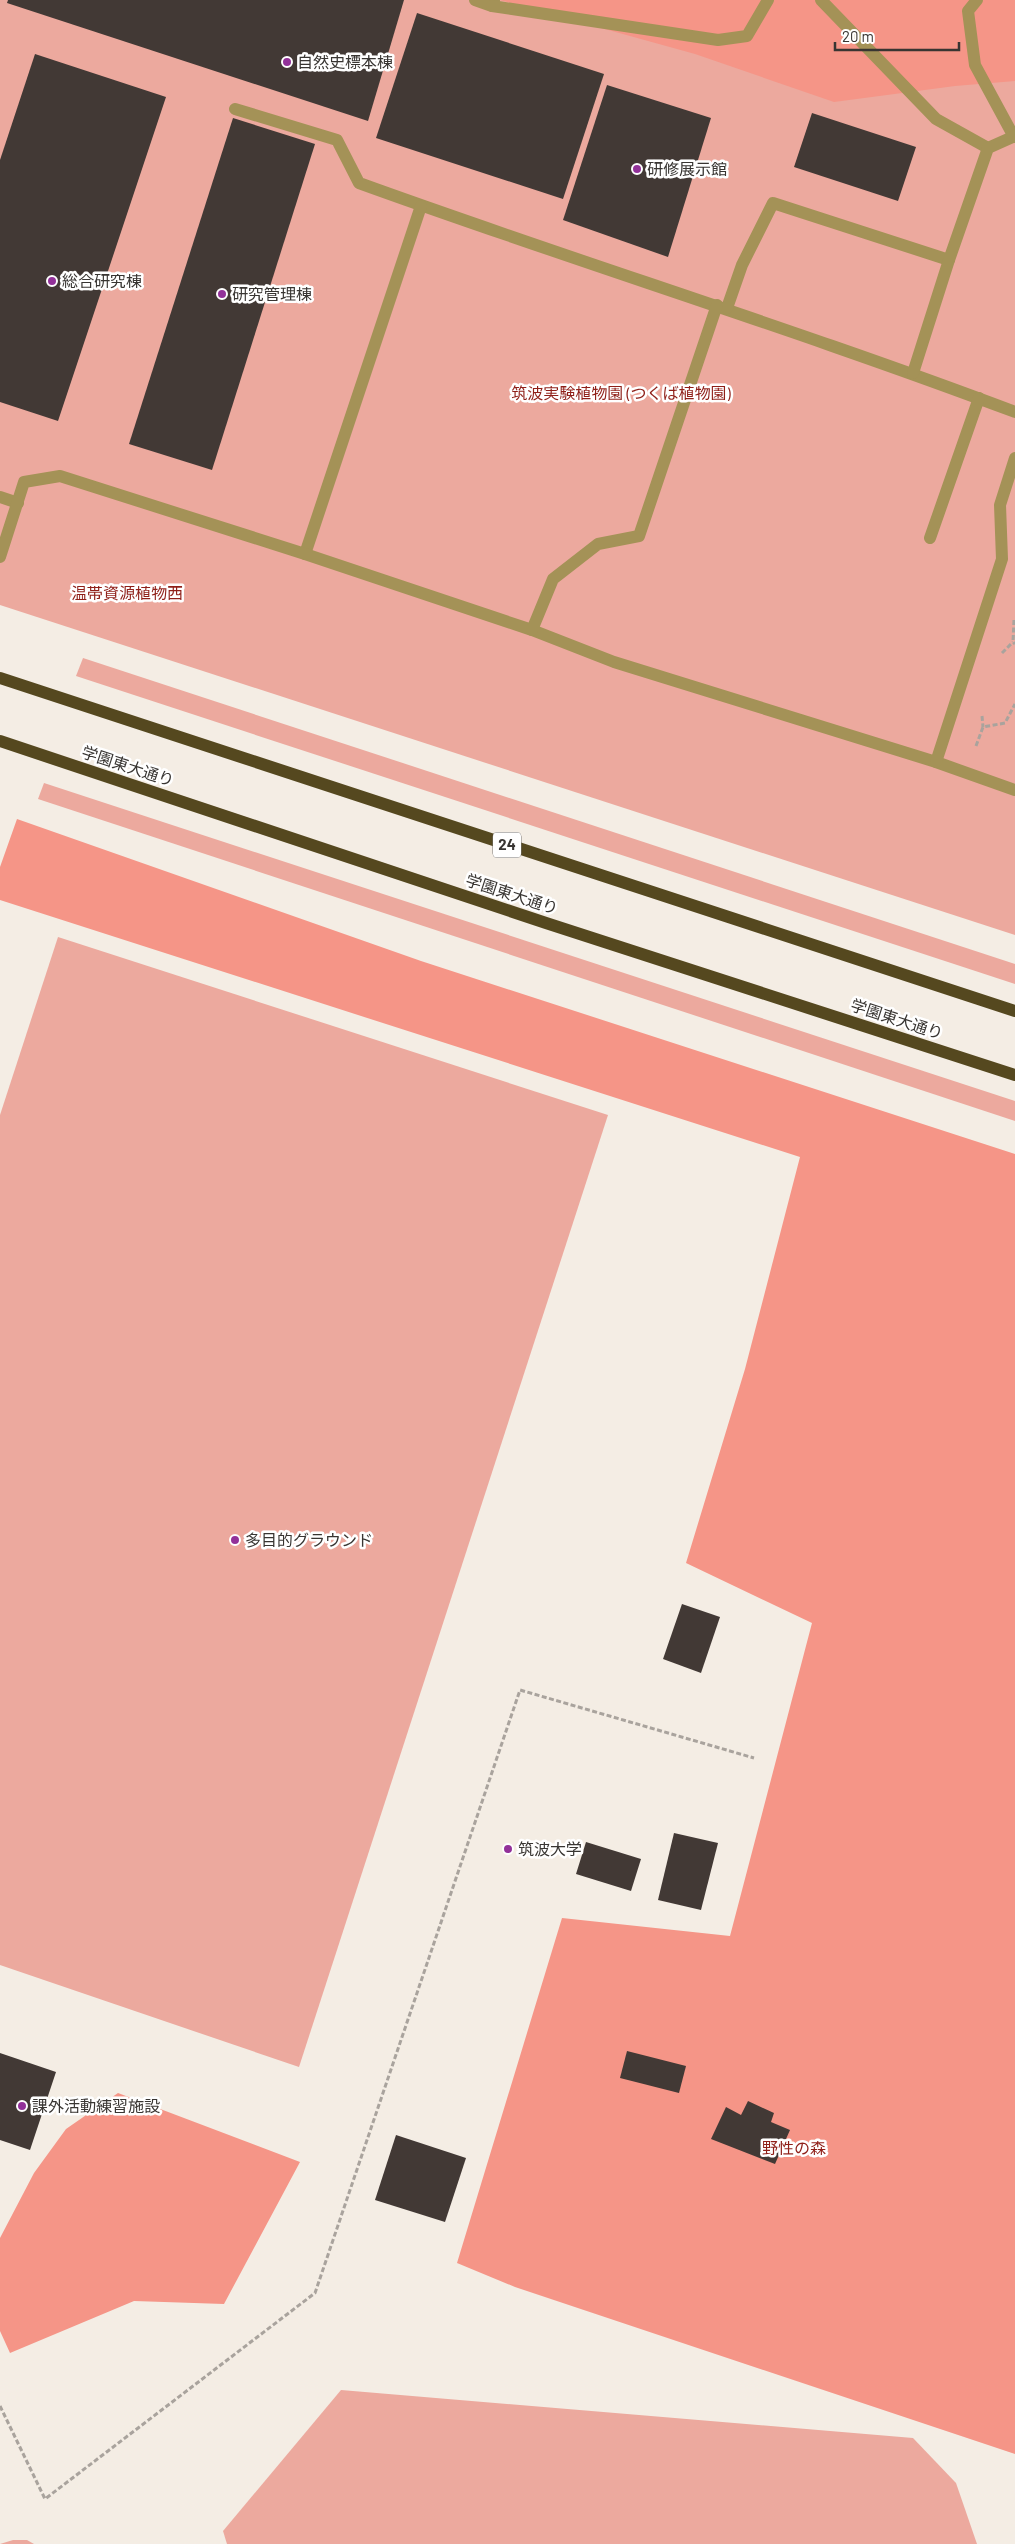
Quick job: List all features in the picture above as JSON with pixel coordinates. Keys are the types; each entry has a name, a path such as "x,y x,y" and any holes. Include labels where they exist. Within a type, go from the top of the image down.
{"main road":[{"name":"24","path":"0,678 1015,1011"},
{"name":"学園東大通り","path":"0,741 546,923 1015,1075"}],"lane":[{"path":"475,0 718,40 747,36 768,0"},
{"path":"821,0 936,119 988,148"},
{"path":"914,373 949,260 988,148 1014,136 975,64 968,11 978,0"},
{"path":"235,109 337,140 359,184 589,265 722,306 914,373 1015,412"},
{"path":"532,630 553,579 598,544 639,536 722,306 773,202 949,260"},
{"path":"306,554 421,206"},
{"path":"930,538 979,398"},
{"path":"936,762 1002,559 1000,505 1015,458"},
{"path":"0,557 24,482 60,476 306,554 532,630 614,662 936,762 1015,790"},
{"path":"0,497 18,503"}],"path":[{"path":"1014,618 1013,642 1015,644"},
{"path":"965,772 983,727 1005,723 1015,704"},
{"path":"0,2406 45,2499 314,2293 520,1690 754,1758"}],"green space":[{"name":"筑波実験植物園 (つくば植物園)","path":"0,0 1015,0 1015,935 0,605"},
{"path":"500,0 1015,0 1015,81 955,86 834,102 695,54"},
{"path":"83,658 1015,964 1015,984 76,676"},
{"path":"44,783 1015,1101 1015,1121 38,799"},
{"name":"野性の森","path":"17,819 421,961 1015,1154 1015,2454 515,2287 457,2263 562,1918 730,1936 812,1623 686,1563 745,1369 800,1157 0,900 0,867"},
{"name":"多目的グラウンド","path":"58,937 608,1115 299,2067 0,1965 0,1115"},
{"path":"118,2093 300,2162 224,2304 134,2301 10,2353 0,2331 0,2238 34,2173 66,2129"},
{"path":"341,2390 913,2438 956,2483 977,2544 227,2544 223,2531"},
{"path":"13,2540 27,2540 34,2544 0,2544"}],"building":[{"name":"自然史標本棟","path":"8,0 404,0 368,121 7,3"},
{"path":"417,13 604,74 563,199 376,138"},
{"name":"総合研究棟","path":"35,54 166,97 58,421 0,402 0,160"},
{"name":"研修展示館","path":"607,85 711,118 668,257 563,220"},
{"path":"812,113 916,147 898,201 794,167"},
{"name":"研究管理棟","path":"233,118 315,144 212,470 129,444"},
{"path":"682,1604 720,1617 701,1673 663,1659"},
{"path":"674,1833 718,1843 701,1910 658,1900"},
{"path":"586,1842 641,1859 631,1891 576,1874"},
{"path":"627,2051 686,2066 679,2093 620,2078"},
{"name":"課外活動練習施設","path":"0,2053 56,2072 30,2150 0,2140"},
{"path":"748,2101 774,2113 771,2122 790,2130 775,2164 711,2139 726,2107 741,2115"},
{"path":"396,2135 466,2158 445,2222 375,2200"}],"place":[{"name":"自然史標本棟","path":"287,62"},
{"name":"研修展示館","path":"637,169"},
{"name":"総合研究棟","path":"52,281"},
{"name":"研究管理棟","path":"222,294"},
{"name":"多目的グラウンド","path":"235,1540"},
{"name":"筑波大学","path":"508,1849"},
{"name":"課外活動練習施設","path":"22,2106"}],"park label":[{"name":"温帯資源植物西","path":"127,593"}]}
